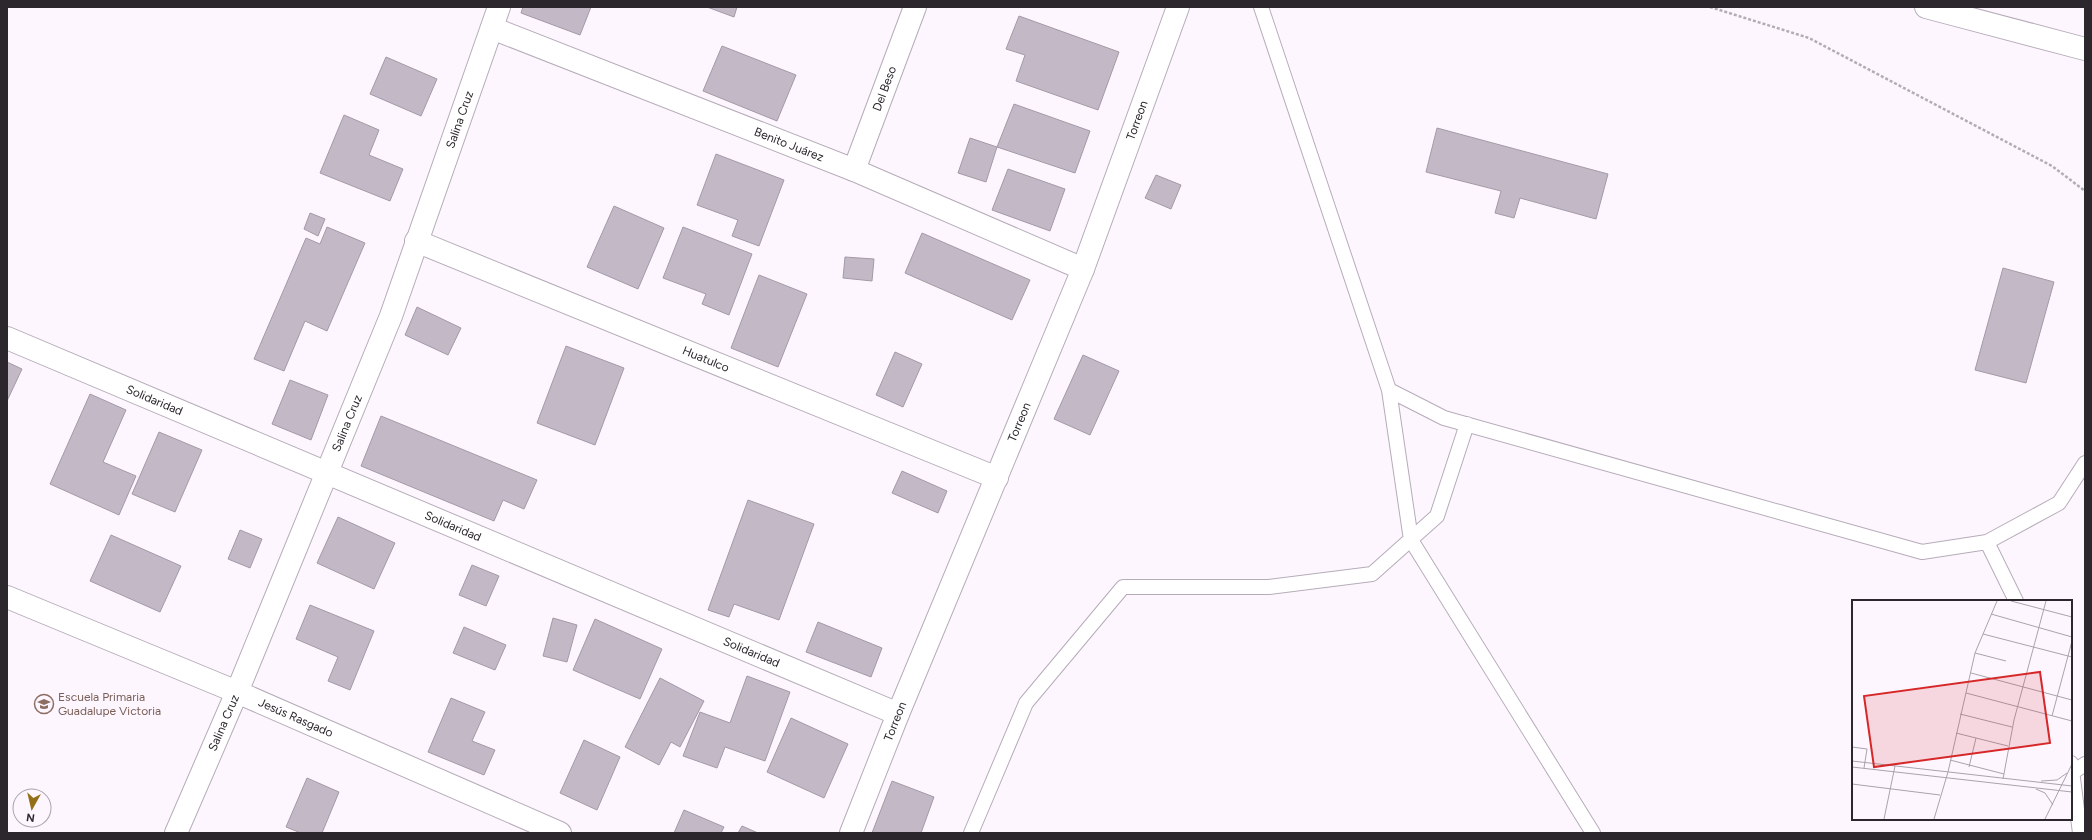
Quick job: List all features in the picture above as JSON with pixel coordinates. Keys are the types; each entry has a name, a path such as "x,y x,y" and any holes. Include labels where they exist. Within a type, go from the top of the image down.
{"street":[{"name":"Salina Cruz","path":"176,833 238,692 390,316 499,7"},
{"name":"Del Beso","path":"854,170 915,7"},
{"name":"Torreon","path":"851,833 898,714 1083,269 1178,7"},
{"path":"1926,7 2085,49"},
{"name":"Benito Juárez","path":"492,28 854,170 1083,269"},
{"name":"Huatulco","path":"416,241 996,478"},
{"name":"Solidaridad","path":"7,338 898,714"},
{"name":"Jesús Rasgado","path":"7,597 238,692 560,833"}],"lane":[{"path":"1261,7 1389,390 1411,540 1592,833"},
{"path":"1389,390 1444,418 1922,552 1987,542 2059,503 2085,463"},
{"path":"971,833 1026,703 1123,587 1269,587 1372,574 1437,516 1467,424"},
{"path":"1987,542 2016,600"},
{"path":"2080,833 2072,768 2085,764"}],"path":[{"path":"1710,7 1809,38 2052,166 2085,191"}],"building":[{"path":"523,7 591,7 580,35 521,13"},
{"path":"707,7 737,7 734,17"},
{"path":"1019,16 1119,52 1098,110 1016,81 1025,55 1006,49"},
{"path":"722,46 796,75 777,121 703,91"},
{"path":"386,57 437,79 421,116 370,94"},
{"path":"1014,104 1090,131 1075,173 997,147"},
{"path":"344,115 379,130 369,155 403,169 390,201 320,173"},
{"path":"1437,128 1608,174 1596,219 1520,198 1514,218 1495,213 1501,191 1426,172"},
{"path":"970,138 997,147 986,182 958,173"},
{"path":"716,154 784,180 759,246 732,236 738,220 697,205"},
{"path":"1008,169 1065,189 1050,231 992,210"},
{"path":"1156,175 1181,185 1171,209 1145,198"},
{"path":"614,206 664,228 638,289 587,267"},
{"path":"310,213 325,219 318,236 304,229"},
{"path":"327,227 365,243 327,331 305,321 284,371 254,359 306,238 320,244"},
{"path":"683,227 752,254 729,315 702,304 706,294 663,278"},
{"path":"922,233 1030,280 1012,320 905,273"},
{"path":"845,257 874,259 872,281 843,278"},
{"path":"2003,268 2054,282 2026,383 1975,370"},
{"path":"759,275 807,294 778,367 731,348"},
{"path":"417,307 461,328 448,355 405,335"},
{"path":"566,346 624,368 595,445 537,423"},
{"path":"895,352 922,364 903,407 876,395"},
{"path":"1083,355 1119,371 1090,435 1054,419"},
{"path":"7,362 22,369 7,401"},
{"path":"290,380 328,395 311,440 272,424"},
{"path":"90,394 126,410 103,462 136,476 119,515 50,484"},
{"path":"381,416 537,480 524,509 503,500 494,521 361,466"},
{"path":"159,432 202,450 175,512 132,494"},
{"path":"902,471 947,491 938,513 892,493"},
{"path":"748,500 814,524 779,620 734,604 729,617 708,610"},
{"path":"338,517 395,543 374,589 317,563"},
{"path":"240,530 262,539 250,568 228,559"},
{"path":"111,535 181,566 160,612 90,581"},
{"path":"472,565 499,576 486,606 459,595"},
{"path":"310,605 374,631 350,690 328,681 338,657 296,639"},
{"path":"553,618 577,625 567,662 543,656"},
{"path":"595,619 662,649 640,699 573,670"},
{"path":"818,622 882,648 871,677 806,652"},
{"path":"464,627 506,645 495,670 453,653"},
{"path":"747,676 790,692 765,761 725,747 717,768 683,756 700,712 730,723"},
{"path":"660,678 704,701 680,747 671,742 659,765 625,747"},
{"path":"451,698 485,712 472,741 495,750 484,775 428,752"},
{"path":"791,718 848,744 824,798 767,772"},
{"path":"584,740 620,757 597,810 560,793"},
{"path":"307,778 339,792 322,833 301,833 286,827"},
{"path":"892,781 934,797 921,833 872,833"},
{"path":"684,810 724,827 721,833 674,833"},
{"path":"742,826 758,833 738,833"}],"place":[{"name":"Escuela Primaria Guadalupe Victoria","path":"44,704"}]}
